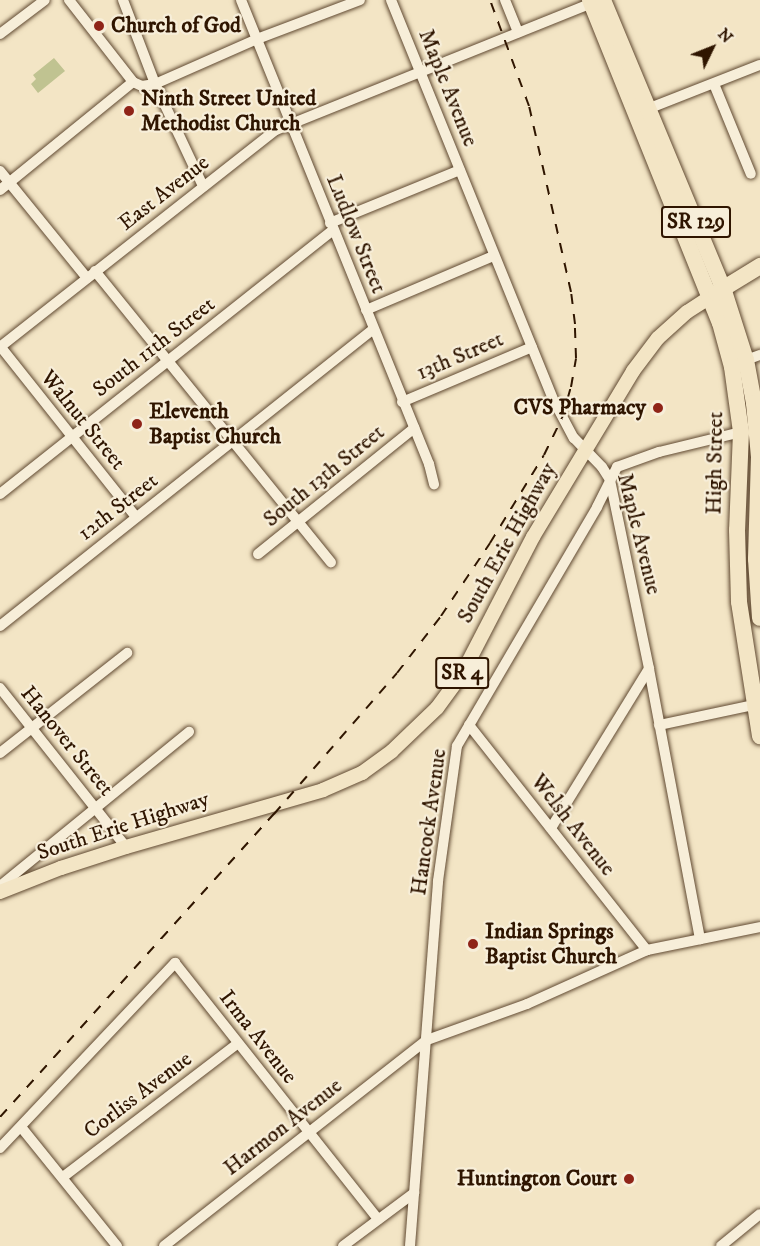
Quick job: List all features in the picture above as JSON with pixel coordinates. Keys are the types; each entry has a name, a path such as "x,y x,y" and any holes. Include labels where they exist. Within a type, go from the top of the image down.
{"highway":[{"name":"High Street","path":"596,1 632,106 716,293 753,358 759,457 756,559 760,607"},
{"name":"High Street","path":"596,1 650,108 716,293 732,367 741,432 737,571 744,645 760,736"},
{"name":"SR 4","path":"716,293 760,266"}],"main road":[{"name":"South Erie Highway","path":"0,892 61,868 126,847 323,790 362,772 408,737 437,708 462,674 511,575 585,449 647,351 677,321 716,293"}],"street":[{"path":"0,34 45,0"},
{"path":"69,0 133,82 142,86 155,84 257,39 360,0"},
{"path":"123,0 155,84 203,186"},
{"name":"Ludlow Street","path":"241,0 414,428 434,484"},
{"name":"Maple Avenue","path":"391,0 493,256 562,418 574,438 602,467 610,480 649,669 700,939"},
{"path":"505,0 518,33"},
{"name":"East Avenue","path":"0,347 276,130 596,1"},
{"path":"632,106 650,108 760,65"},
{"path":"0,190 133,82"},
{"path":"714,84 751,174"},
{"name":"South 11th Street","path":"0,494 168,361 331,226 460,170"},
{"path":"0,171 168,361 331,562"},
{"path":"366,310 493,256"},
{"name":"12th Street","path":"0,626 373,328"},
{"name":"Walnut Street","path":"0,347 136,517"},
{"name":"13th Street","path":"402,402 532,347"},
{"name":"South 13th Street","path":"258,554 414,428"},
{"name":"Hancock Avenue","path":"410,1246 440,869 457,746 597,507 616,467 632,460 741,432"},
{"path":"597,507 617,509"},
{"path":"0,753 127,653"},
{"path":"551,828 649,669"},
{"name":"Hanover Street","path":"0,688 126,847"},
{"path":"659,725 754,705"},
{"name":"Welsh Avenue","path":"469,725 647,950"},
{"path":"0,886 57,837 189,732"},
{"name":"Harmon Avenue","path":"164,1246 427,1040 551,994 647,950 760,927"},
{"name":"Irma Avenue","path":"21,1127 175,963 378,1219"},
{"name":"Corliss Avenue","path":"63,1177 238,1043"},
{"path":"0,1148 21,1127 117,1246"},
{"path":"342,1246 414,1193"},
{"path":"721,1246 760,1214"}],"green space":[{"path":"54,58 65,71 38,93 31,84 36,79 33,75"}],"railway":[{"path":"0,1117 274,814 397,673 441,616 490,543 544,455 562,418 576,358 571,292 529,106 490,0"}],"place":[{"name":"Church of God","path":"99,26"},
{"name":"Ninth Street United Methodist Church","path":"129,111"},
{"name":"CVS Pharmacy","path":"658,408"},
{"name":"Eleventh Baptist Church","path":"137,424"},
{"name":"Indian Springs Baptist Church","path":"473,944"},
{"name":"Huntington Court","path":"629,1179"}]}
